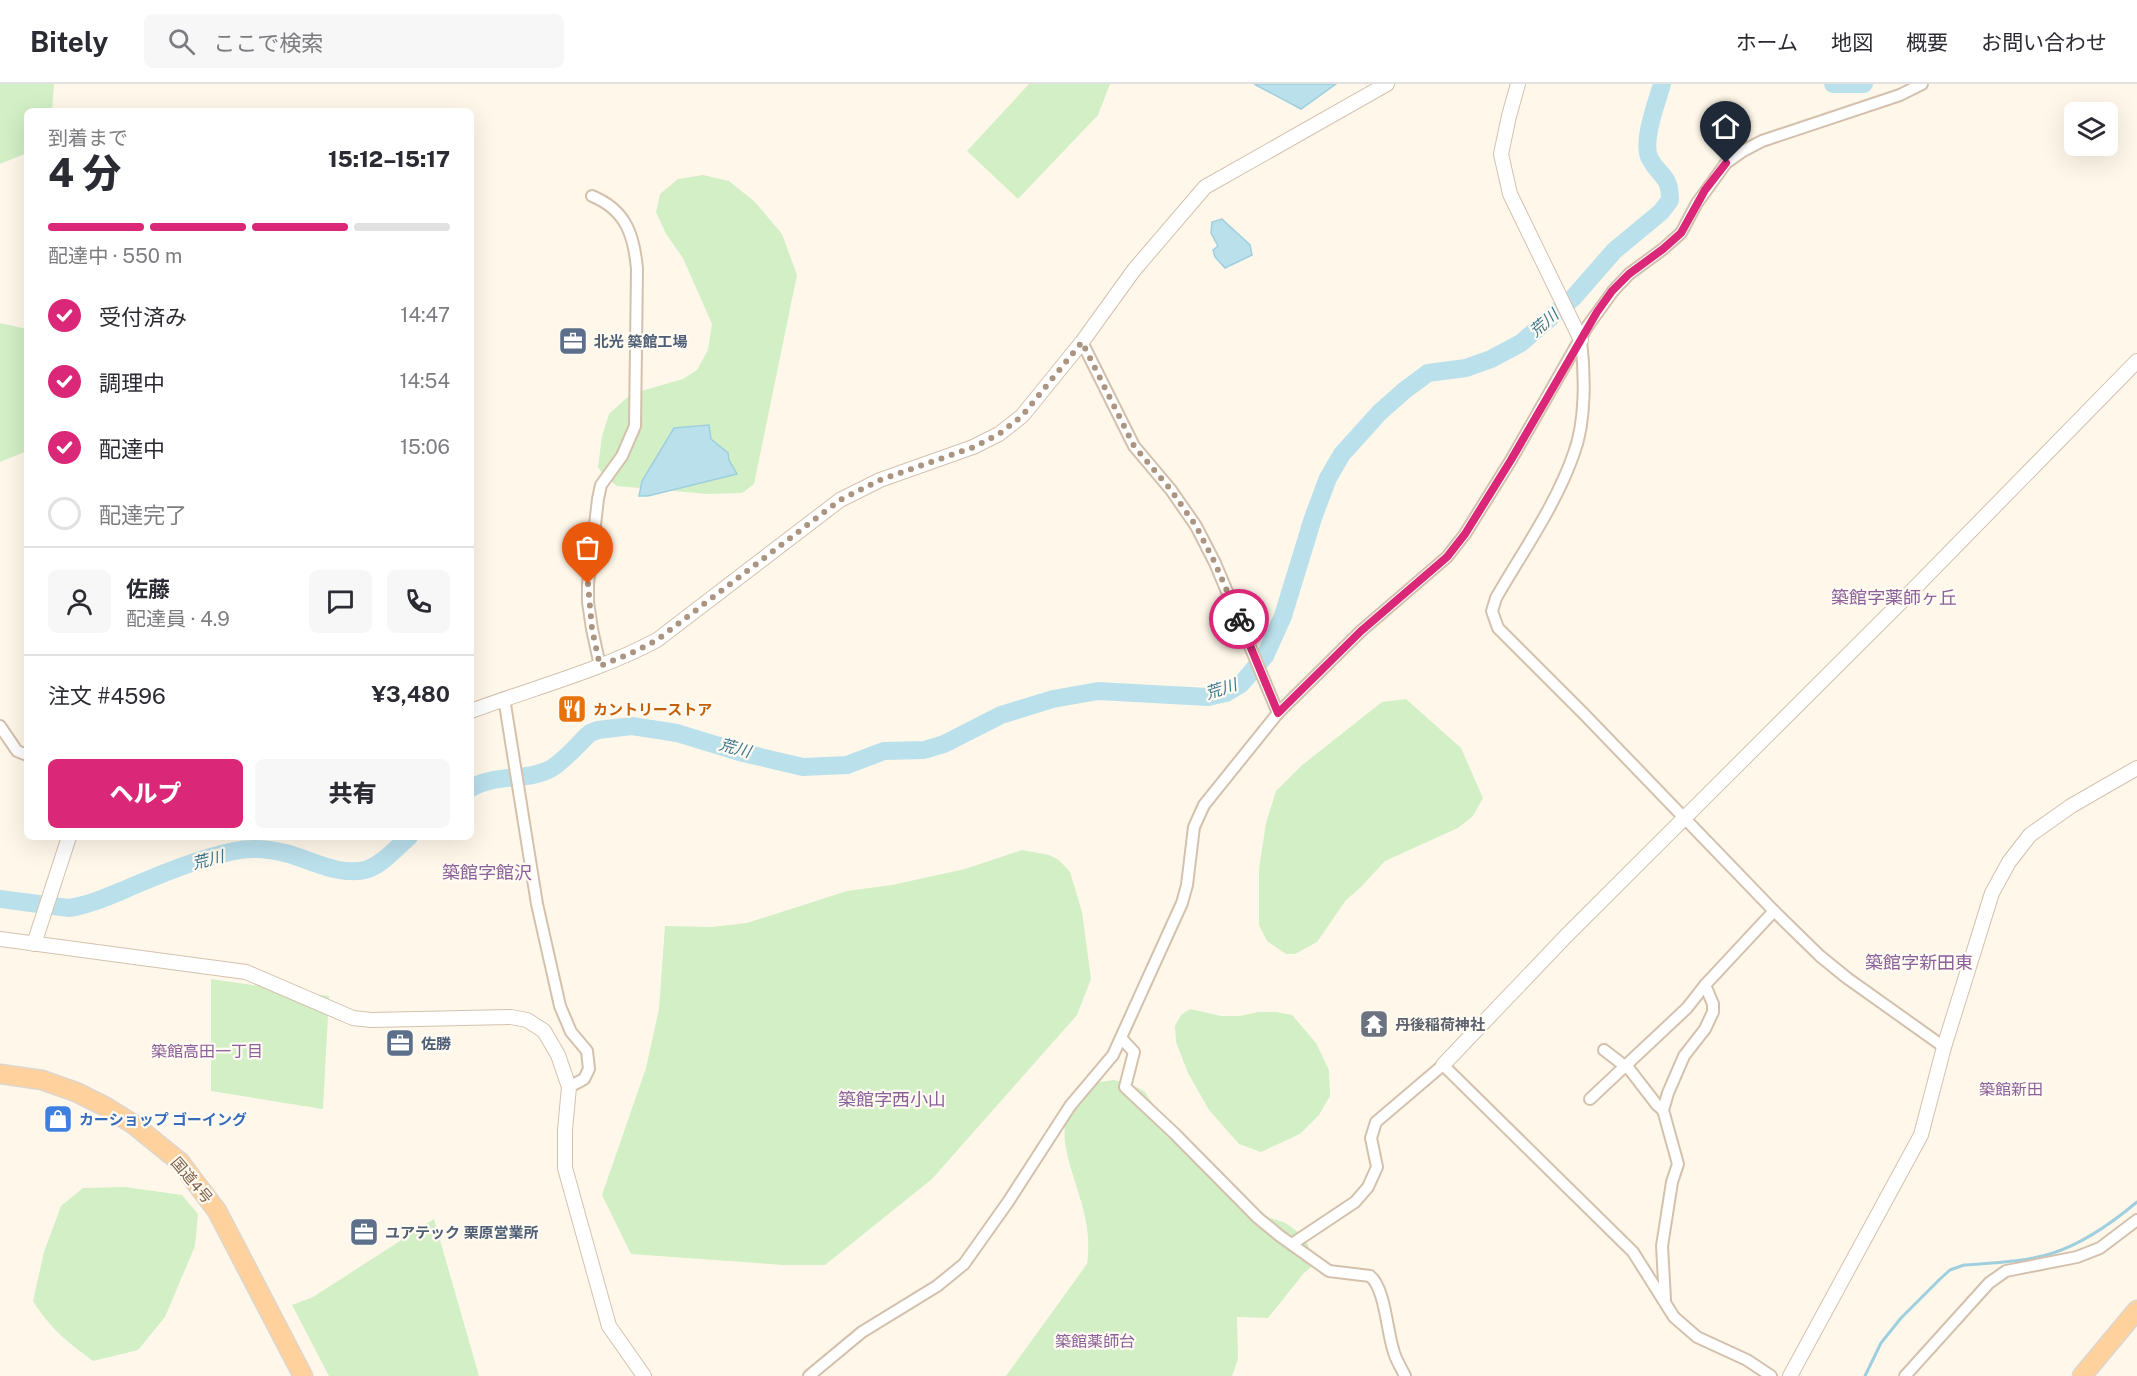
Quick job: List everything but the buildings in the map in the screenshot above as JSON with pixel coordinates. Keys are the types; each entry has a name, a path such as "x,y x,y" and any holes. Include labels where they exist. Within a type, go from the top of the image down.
{"highway":[{"name":"国道4号","path":"0,1074 42,1080 76,1092 106,1107 142,1130 180,1162 217,1211 303,1376"},
{"path":"2082,1376 2137,1310"}],"street":[{"path":"474,710 600,666 657,640 840,500 880,480 974,447 999,434 1022,416 1082,342 1134,270 1205,187 1387,84"},
{"path":"1518,84 1501,154 1510,194 1581,340 1585,370 1583,404 1575,452 1554,498 1496,598 1492,611 1498,628 1774,911 1847,978 1944,1047"},
{"path":"808,1376 862,1332 937,1286 964,1264 1008,1202 1070,1106 1113,1055 1182,903 1187,885 1194,827 1204,805 1278,713 1361,631 1447,557 1465,534 1592,320 1612,291 1629,274 1681,233 1697,202 1726,163 1743,151 1762,141 1900,95 1922,84"},
{"path":"592,196 607,202 621,216 635,249 637,269 635,426 622,456 601,485 588,584 592,629 600,666"},
{"path":"1082,342 1134,446 1171,490 1196,526 1215,563 1262,670 1278,713"},
{"path":"1292,1244 1355,1202 1368,1187 1377,1167 1371,1138 1376,1122 1443,1065 1567,935 1901,602 2137,361"},
{"path":"504,698 537,904 560,1006 571,1032 587,1051 589,1068 584,1079 570,1087"},
{"path":"0,726 17,751 24,754"},
{"path":"1790,1376 1921,1135 1944,1047 1992,892 2009,862 2031,835 2071,807 2137,768"},
{"path":"34,944 68,840"},
{"path":"1590,1099 1687,1008 1705,985 1774,911"},
{"path":"0,939 246,972 353,1018 371,1020 511,1017 527,1020 544,1031 558,1055 570,1087 565,1130 565,1168 609,1326 644,1376"},
{"path":"1665,1299 1662,1246 1672,1182 1678,1164 1663,1110 1684,1056 1706,1029 1713,1012 1713,1004 1705,985"},
{"path":"1120,1038 1134,1052 1125,1087 1258,1218 1329,1271 1373,1278 1379,1292 1393,1351 1405,1376"},
{"path":"1604,1050 1630,1070 1657,1106 1663,1110"},
{"path":"1443,1065 1633,1252 1665,1299 1674,1317 1697,1337 1747,1360 1771,1376"},
{"path":"1905,1376 1989,1283 2006,1271 2085,1254 2100,1248 2137,1220"}],"green space":[{"path":"0,84 54,84 52,108 24,108 24,154 0,164"},
{"path":"1029,84 1110,84 1098,115 1018,199 967,151"},
{"path":"703,175 729,181 755,202 782,234 797,275 754,484 742,493 708,494 617,486 604,476 598,467 602,436 609,414 631,394 683,379 697,370 708,350 712,324 683,258 666,234 656,212 660,194 678,179"},
{"path":"0,323 24,328 24,452 0,462"},
{"path":"1406,699 1461,748 1483,798 1473,816 1458,828 1385,861 1346,900 1317,942 1295,954 1286,954 1267,941 1259,925 1259,869 1266,823 1276,791 1301,766 1382,702"},
{"path":"1022,850 1049,855 1059,860 1070,872 1082,912 1091,979 1077,1015 932,1179 825,1265 784,1265 631,1254 602,1195 646,1068 659,1009 665,926 712,927 747,923 847,891 892,885 965,869"},
{"path":"211,979 329,996 323,1109 211,1091"},
{"path":"1190,1009 1221,1016 1240,1016 1258,1012 1292,1015 1316,1043 1329,1070 1330,1096 1319,1115 1300,1134 1261,1152 1239,1144 1209,1110 1188,1073 1176,1042 1175,1026 1181,1015"},
{"path":"1114,1080 1144,1091 1190,1158 1230,1198 1270,1218 1286,1223 1308,1244 1311,1267 1268,1318 1237,1317 1238,1359 1232,1376 1006,1376 1087,1264 1088,1231 1068,1159 1065,1143 1065,1110 1093,1083"},
{"path":"125,1187 182,1195 198,1214 195,1246 165,1317 138,1350 93,1361 60,1334 33,1301 44,1252 61,1206 83,1188"},
{"path":"434,1219 479,1376 329,1376 292,1305 313,1297"}],"water":[{"path":"1254,84 1336,84 1301,109"},
{"path":"1222,219 1250,245 1252,255 1225,268 1215,257 1213,250 1218,246 1211,233 1212,222"},
{"path":"709,425 711,439 728,453 729,460 737,474 648,496 639,496 642,481 674,428"}],"waterway":[{"name":"荒川","path":"474,786 491,781 533,775 552,768 590,733 598,730 632,726 677,733 739,752 803,767 847,765 884,751 924,750 944,744 1001,715 1053,699 1098,691 1208,697 1226,693 1241,684 1265,656 1283,616 1313,518 1328,478 1342,454 1380,412 1428,373 1466,368 1491,359 1521,343 1573,298 1614,251 1661,212 1670,200 1666,181 1650,159 1647,143 1662,84"},
{"name":"荒川","path":"1833,84 1864,84"},
{"name":"荒川","path":"0,899 76,907 105,898 166,872 220,854 248,849 282,852 326,867 346,871 365,870 383,861 406,840"},
{"path":"1865,1376 1881,1343 1901,1318 1950,1270 1964,1265 2021,1260 2053,1253 2097,1232 2137,1202"}],"way so far":[{"path":"588,584 588,602 600,666 657,640 840,500 880,480 974,447 999,434 1022,416 1082,342 1134,446 1171,490 1196,526 1239,619"}],"place":[{"name":"北光 築館工場","path":"573,341"},
{"name":"カントリーストア","path":"572,709"},
{"name":"丹後稲荷神社","path":"1374,1024"},
{"name":"佐勝","path":"400,1043"},
{"name":"カーショップ ゴーイング","path":"58,1119"},
{"name":"ユアテック 栗原営業所","path":"364,1232"}],"district":[{"name":"築館字薬師ヶ丘","path":"1894,597"},
{"name":"築館字館沢","path":"487,872"},
{"name":"築館字新田東","path":"1919,962"},
{"name":"築館高田一丁目","path":"207,1051"},
{"name":"築館新田","path":"2011,1089"},
{"name":"築館字西小山","path":"892,1099"},
{"name":"築館薬師台","path":"1095,1341"}],"route":[{"path":"1239,619 1278,713 1361,631 1447,557 1465,534 1511,460 1597,312 1612,291 1629,274 1681,233 1697,202 1726,163"}]}
